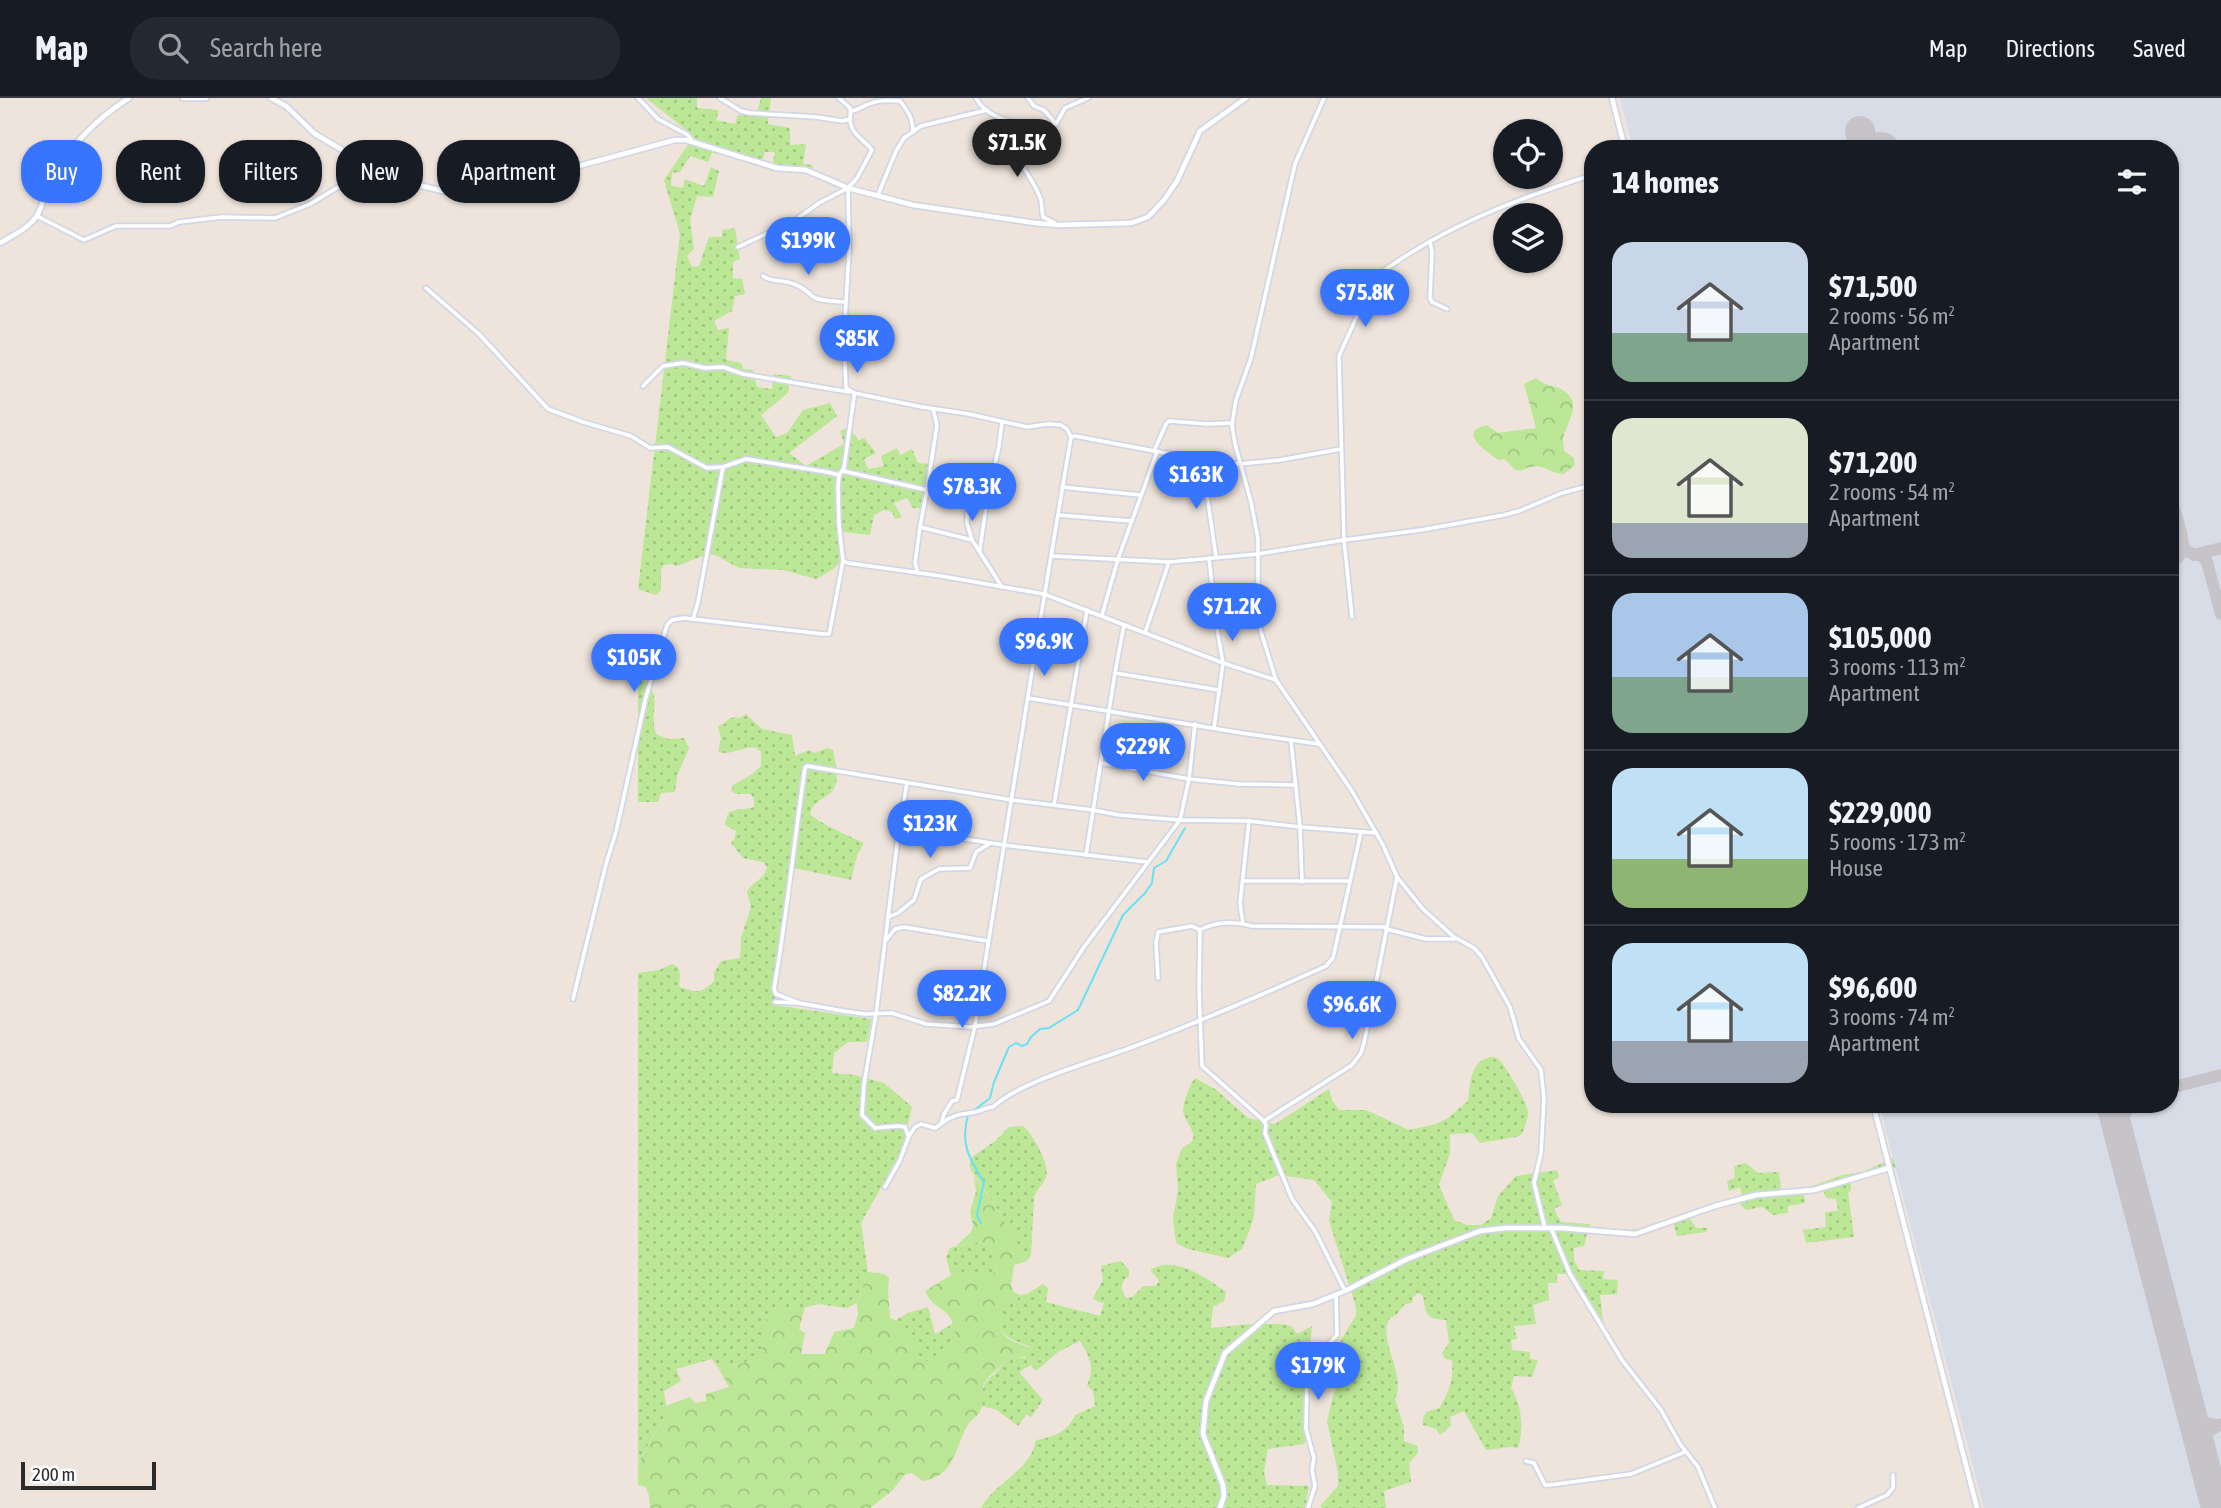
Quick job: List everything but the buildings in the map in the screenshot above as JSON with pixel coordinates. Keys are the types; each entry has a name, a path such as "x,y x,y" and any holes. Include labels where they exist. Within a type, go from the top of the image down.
{"street":[{"path":"0,243 37,216 55,174 84,134 112,109 130,98"},
{"path":"183,98 206,98"},
{"path":"271,98 286,106 315,134 336,146"},
{"path":"638,98 659,120 688,135 692,141"},
{"path":"720,98 741,111 750,113 850,120"},
{"path":"738,247 794,221 819,203 848,188 873,150 855,134 850,120 851,111 839,98"},
{"path":"976,98 987,110 1006,120 1038,127 1056,124"},
{"path":"1028,98 1056,124"},
{"path":"1056,124 1065,108 1088,98"},
{"path":"423,186 443,191 484,192 536,176 680,140 692,141 777,168 808,171 878,197 996,218 1059,225 1130,223 1148,217 1164,200 1177,181 1200,131 1247,98"},
{"path":"1324,98 1295,164 1251,358 1236,400 1232,423 1239,464 1251,502 1258,539 1261,632 1276,680 1352,791 1377,832 1397,877 1423,909 1482,957 1510,1007 1518,1039 1541,1070 1544,1099 1541,1153 1534,1183 1548,1228 1579,1289 1622,1360 1661,1410 1685,1452 1698,1467 1715,1508"},
{"path":"1612,98 1623,140"},
{"path":"851,111 872,102 900,101 913,123 913,132"},
{"path":"878,197 904,138 922,126 987,110"},
{"path":"1038,127 1023,140 1019,147 1019,156 1040,195 1043,217 1059,225"},
{"path":"1352,617 1344,540 1338,373 1340,351 1376,277 1415,250 1470,220 1526,196 1584,178"},
{"path":"37,216 84,240 116,226 170,226 179,222 226,217 272,219 310,204 336,188"},
{"path":"848,188 845,381 846,388 853,392"},
{"path":"1430,242 1430,298 1432,303 1447,309"},
{"path":"763,276 773,282 795,284 808,290 815,298 845,302"},
{"path":"426,288 479,334 548,409 631,436 650,448 668,447 706,468 723,467 746,459 839,475"},
{"path":"643,386 663,366 683,363 705,368 723,367 743,374 853,392 1027,427 1061,425 1071,437 975,1026 961,1090 957,1101 952,1101 944,1114 941,1124"},
{"path":"573,999 667,625 673,620 693,619 829,634 843,561 839,525 839,475 843,471 851,425 853,392"},
{"path":"918,573 915,563 937,425 933,409"},
{"path":"1102,615 1118,559 1166,424 1170,421 1232,423"},
{"path":"980,551 1002,422"},
{"path":"1071,437 1239,464 1341,449"},
{"path":"1202,460 1216,557"},
{"path":"693,619 723,467"},
{"path":"843,471 856,476 987,500"},
{"path":"1062,487 1141,495"},
{"path":"1052,556 1169,562 1258,554 1400,533 1520,511 1562,493 1584,487"},
{"path":"968,497 966,513 972,540 1002,587"},
{"path":"1058,515 1131,521"},
{"path":"920,527 972,540"},
{"path":"1209,558 1223,663 1214,728"},
{"path":"843,561 1044,594 1223,663 1276,680"},
{"path":"1145,633 1169,562"},
{"path":"1054,805 1087,610"},
{"path":"1086,855 1108,712 1125,625"},
{"path":"1115,673 1219,690"},
{"path":"1028,698 1320,744"},
{"path":"775,1002 876,1014 892,1013 926,1024 975,1026 994,1024 1049,1001 1084,947 1180,820 1189,779 1195,724"},
{"path":"1291,740 1300,827 1302,882"},
{"path":"1101,763 1189,779 1239,784 1294,785"},
{"path":"799,1003 776,994 774,989 784,933 805,768 809,766 1012,800 1128,816 1249,821 1377,832"},
{"path":"907,783 864,1084 862,1115 875,1128 905,1127 909,1136"},
{"path":"1243,923 1240,904 1249,821"},
{"path":"899,829 1147,862"},
{"path":"885,1187 901,1160 915,1127 921,1124 934,1128 950,1116 993,1107 1039,1081 1201,1019 1326,966 1333,958 1361,832"},
{"path":"888,916 898,913 914,900 921,878 939,869 970,868 976,852 991,843"},
{"path":"1264,1121 1328,1081 1357,1059 1369,1021 1397,877"},
{"path":"1243,881 1350,881"},
{"path":"1158,978 1158,932 1192,926 1200,930 1215,924 1243,923 1252,926 1386,928 1426,939 1456,938"},
{"path":"885,944 888,935 895,929 904,927 988,941"},
{"path":"1200,930 1202,1066 1264,1121 1265,1133 1292,1199 1315,1231 1345,1291"},
{"path":"1875,1113 1977,1508"},
{"path":"1220,1508 1224,1490 1202,1429 1206,1401 1223,1356 1271,1313 1309,1305 1336,1295 1407,1259 1477,1232 1504,1228 1548,1228 1635,1234 1715,1206 1756,1195 1814,1190 1889,1168"},
{"path":"1308,1508 1315,1486 1311,1470 1314,1458 1306,1429 1307,1378 1323,1356 1326,1347 1337,1335 1336,1295"},
{"path":"1526,1461 1534,1463 1540,1479 1545,1485 1550,1485 1631,1474 1685,1452"},
{"path":"1858,1508 1887,1495 1893,1488 1893,1475"}],"shaded area":[{"path":"1620,98 2221,98 2221,1508 1984,1508 1881,1113 2179,1113 2179,140 1631,140"}],"green space":[{"path":"646,98 697,98 697,108 719,110 716,120 735,124 738,115 756,116 761,98 771,98 768,124 790,128 790,145 806,144 803,164 813,165 812,173 771,171 775,152 765,152 762,162 712,153 708,162 690,156 680,172 672,173 671,186 683,188 685,179 704,186 711,167 719,171 713,197 697,196 690,220 694,249 687,256 692,267 699,266 709,237 722,237 722,230 735,228 740,259 733,262 733,278 742,279 745,294 735,296 732,311 714,321 718,330 729,328 726,360 741,363 743,369 753,370 757,387 772,389 773,374 791,376 788,393 761,415 776,437 787,433 803,410 830,403 837,416 789,453 806,466 844,444 840,431 849,427 858,440 864,438 876,453 864,459 868,469 884,466 881,456 897,448 900,455 912,449 918,463 932,464 926,509 913,508 907,498 894,503 902,517 895,519 892,512 884,510 874,515 870,535 843,532 843,556 837,566 816,579 783,570 739,568 708,554 677,566 664,565 661,570 661,590 656,595 638,589 680,234 664,180 694,136"},
{"path":"1536,378 1561,389 1572,401 1572,413 1563,441 1564,451 1574,458 1575,465 1564,474 1539,466 1520,471 1514,469 1505,459 1498,460 1488,452 1474,437 1478,428 1487,425 1498,433 1536,428 1524,384"},
{"path":"638,677 646,683 654,696 656,734 668,739 684,738 689,748 677,776 675,792 661,793 658,802 638,802"},
{"path":"746,714 762,729 792,735 795,756 809,750 815,753 827,748 833,750 837,773 835,785 829,794 815,804 810,814 826,825 864,843 857,855 851,880 794,868 774,1005 871,1019 867,1042 848,1042 834,1053 832,1073 854,1075 884,1083 912,1107 901,1152 861,1223 868,1272 857,1303 847,1308 818,1304 795,1310 773,1311 764,1322 766,1344 752,1361 719,1369 712,1359 676,1369 681,1381 664,1391 667,1413 638,1462 638,973 659,970 672,964 678,967 679,987 698,991 714,981 714,973 721,961 740,958 741,938 751,907 747,892 767,867 763,862 743,858 731,843 736,831 725,825 728,813 754,807 751,794 731,791 733,785 761,766 761,752 751,748 718,752 721,738 718,726 731,718 740,718"},
{"path":"1489,1057 1498,1059 1516,1085 1528,1116 1522,1134 1516,1137 1480,1143 1472,1133 1450,1134 1450,1153 1439,1185 1454,1220 1467,1225 1481,1225 1491,1218 1498,1196 1516,1176 1557,1170 1559,1177 1553,1181 1562,1205 1554,1209 1561,1222 1632,1230 1662,1223 1676,1216 1742,1196 1740,1187 1729,1191 1727,1181 1735,1178 1734,1166 1746,1163 1758,1173 1779,1172 1781,1190 1810,1187 1842,1175 1863,1172 1893,1158 1896,1168 1851,1181 1851,1190 1848,1193 1854,1237 1806,1243 1803,1230 1826,1227 1825,1212 1838,1211 1836,1199 1826,1198 1823,1190 1804,1195 1805,1203 1788,1206 1788,1213 1773,1215 1762,1207 1746,1210 1737,1201 1690,1216 1696,1228 1708,1228 1706,1232 1677,1236 1673,1222 1636,1235 1587,1234 1584,1246 1574,1248 1574,1260 1579,1270 1604,1271 1603,1279 1618,1280 1617,1294 1600,1295 1603,1322 1574,1274 1557,1274 1557,1283 1548,1283 1549,1300 1533,1305 1536,1324 1514,1326 1517,1339 1511,1340 1512,1350 1530,1352 1530,1359 1538,1360 1532,1377 1514,1376 1511,1388 1521,1417 1518,1448 1486,1450 1464,1411 1450,1417 1451,1426 1440,1435 1436,1429 1423,1425 1426,1412 1439,1408 1446,1397 1452,1360 1445,1359 1442,1353 1449,1343 1446,1320 1428,1315 1423,1296 1418,1293 1413,1297 1412,1303 1405,1304 1390,1318 1387,1326 1397,1379 1395,1399 1404,1428 1404,1441 1417,1446 1418,1453 1409,1463 1411,1482 1384,1491 1386,1508 1321,1508 1338,1486 1338,1473 1327,1421 1333,1396 1342,1377 1340,1342 1356,1315 1356,1307 1329,1221 1332,1202 1314,1180 1279,1175 1256,1184 1254,1216 1242,1249 1228,1258 1188,1249 1176,1243 1173,1218 1178,1191 1176,1164 1182,1148 1193,1140 1192,1130 1183,1110 1187,1093 1195,1078 1215,1089 1248,1118 1275,1124 1329,1089 1339,1110 1366,1110 1409,1130 1436,1124 1448,1118 1468,1101 1474,1069"},
{"path":"1023,1126 1040,1150 1047,1172 1034,1197 1031,1255 1027,1261 971,1170 970,1163 972,1157 1009,1127"},
{"path":"974,1176 999,1212 1027,1261 1014,1265 1011,1286 1014,1292 1020,1295 1015,1302 1002,1305 1000,1327 1011,1340 1035,1350 1025,1357 1005,1359 986,1381 980,1411 969,1423 953,1458 942,1473 923,1481 912,1473 905,1474 893,1490 870,1508 650,1508 646,1487 638,1485 638,1463 667,1413 666,1406 690,1397 695,1403 706,1401 706,1394 729,1387 719,1369 752,1361 765,1344 764,1322 773,1311 805,1307 799,1329 805,1333 801,1354 825,1354 834,1332 854,1328 858,1314 857,1303 868,1272 884,1274 889,1278 890,1318 906,1330 923,1363 946,1353 955,1343 952,1321 925,1291 951,1275 991,1275 996,1271 994,1254 986,1243 971,1242 956,1246 971,1232 973,1225 970,1212 976,1191"},
{"path":"971,1242 986,1243 994,1254 996,1271 991,1275 951,1275 946,1257 950,1248"},
{"path":"1121,1261 1129,1270 1129,1276 1122,1286 1127,1298 1133,1297 1143,1286 1156,1286 1159,1280 1150,1270 1169,1265 1190,1270 1226,1292 1224,1301 1213,1307 1211,1328 1279,1324 1292,1326 1297,1334 1312,1326 1304,1404 1306,1440 1304,1444 1268,1449 1264,1472 1267,1485 1309,1486 1305,1508 981,1508 1027,1460 1036,1440 1059,1433 1075,1415 1095,1406 1093,1391 1087,1385 1091,1373 1090,1362 1080,1341 1058,1352 1036,1371 1031,1365 1019,1372 1043,1400 1031,1417 1026,1415 1018,1426 997,1410 982,1406 986,1382 1005,1359 1025,1358 1029,1346 1003,1333 998,1321 1002,1305 1015,1302 1020,1295 1027,1294 1043,1284 1048,1288 1046,1302 1100,1316 1104,1303 1093,1298 1103,1280 1101,1266"},
{"path":"928,1307 935,1334 954,1323 955,1343 947,1353 923,1364 908,1335 896,1320"}],"waterway":[{"path":"972,1112 990,1098 1009,1047 1016,1043 1022,1046 1027,1044 1040,1029 1049,1028 1078,1010 1123,915 1145,893 1152,883 1154,868 1166,861 1185,828"},
{"path":"968,1115 965,1134 967,1150 984,1182 977,1215 981,1223"}],"taxiway":[{"path":"1874,140 1888,140"},
{"path":"2179,524 2182,542 2179,556"},
{"path":"2182,544 2187,552 2202,556 2207,562 2221,614"},
{"path":"2194,555 2221,548"},
{"path":"2179,1086 2221,1075"},
{"path":"2120,1137 2126,1113"},
{"path":"2192,1417 2216,1425"},
{"path":"2199,1444 2209,1431 2221,1424"}],"runway":[{"path":"1860,131 1862,140"},
{"path":"2113,1113 2216,1508"}]}
